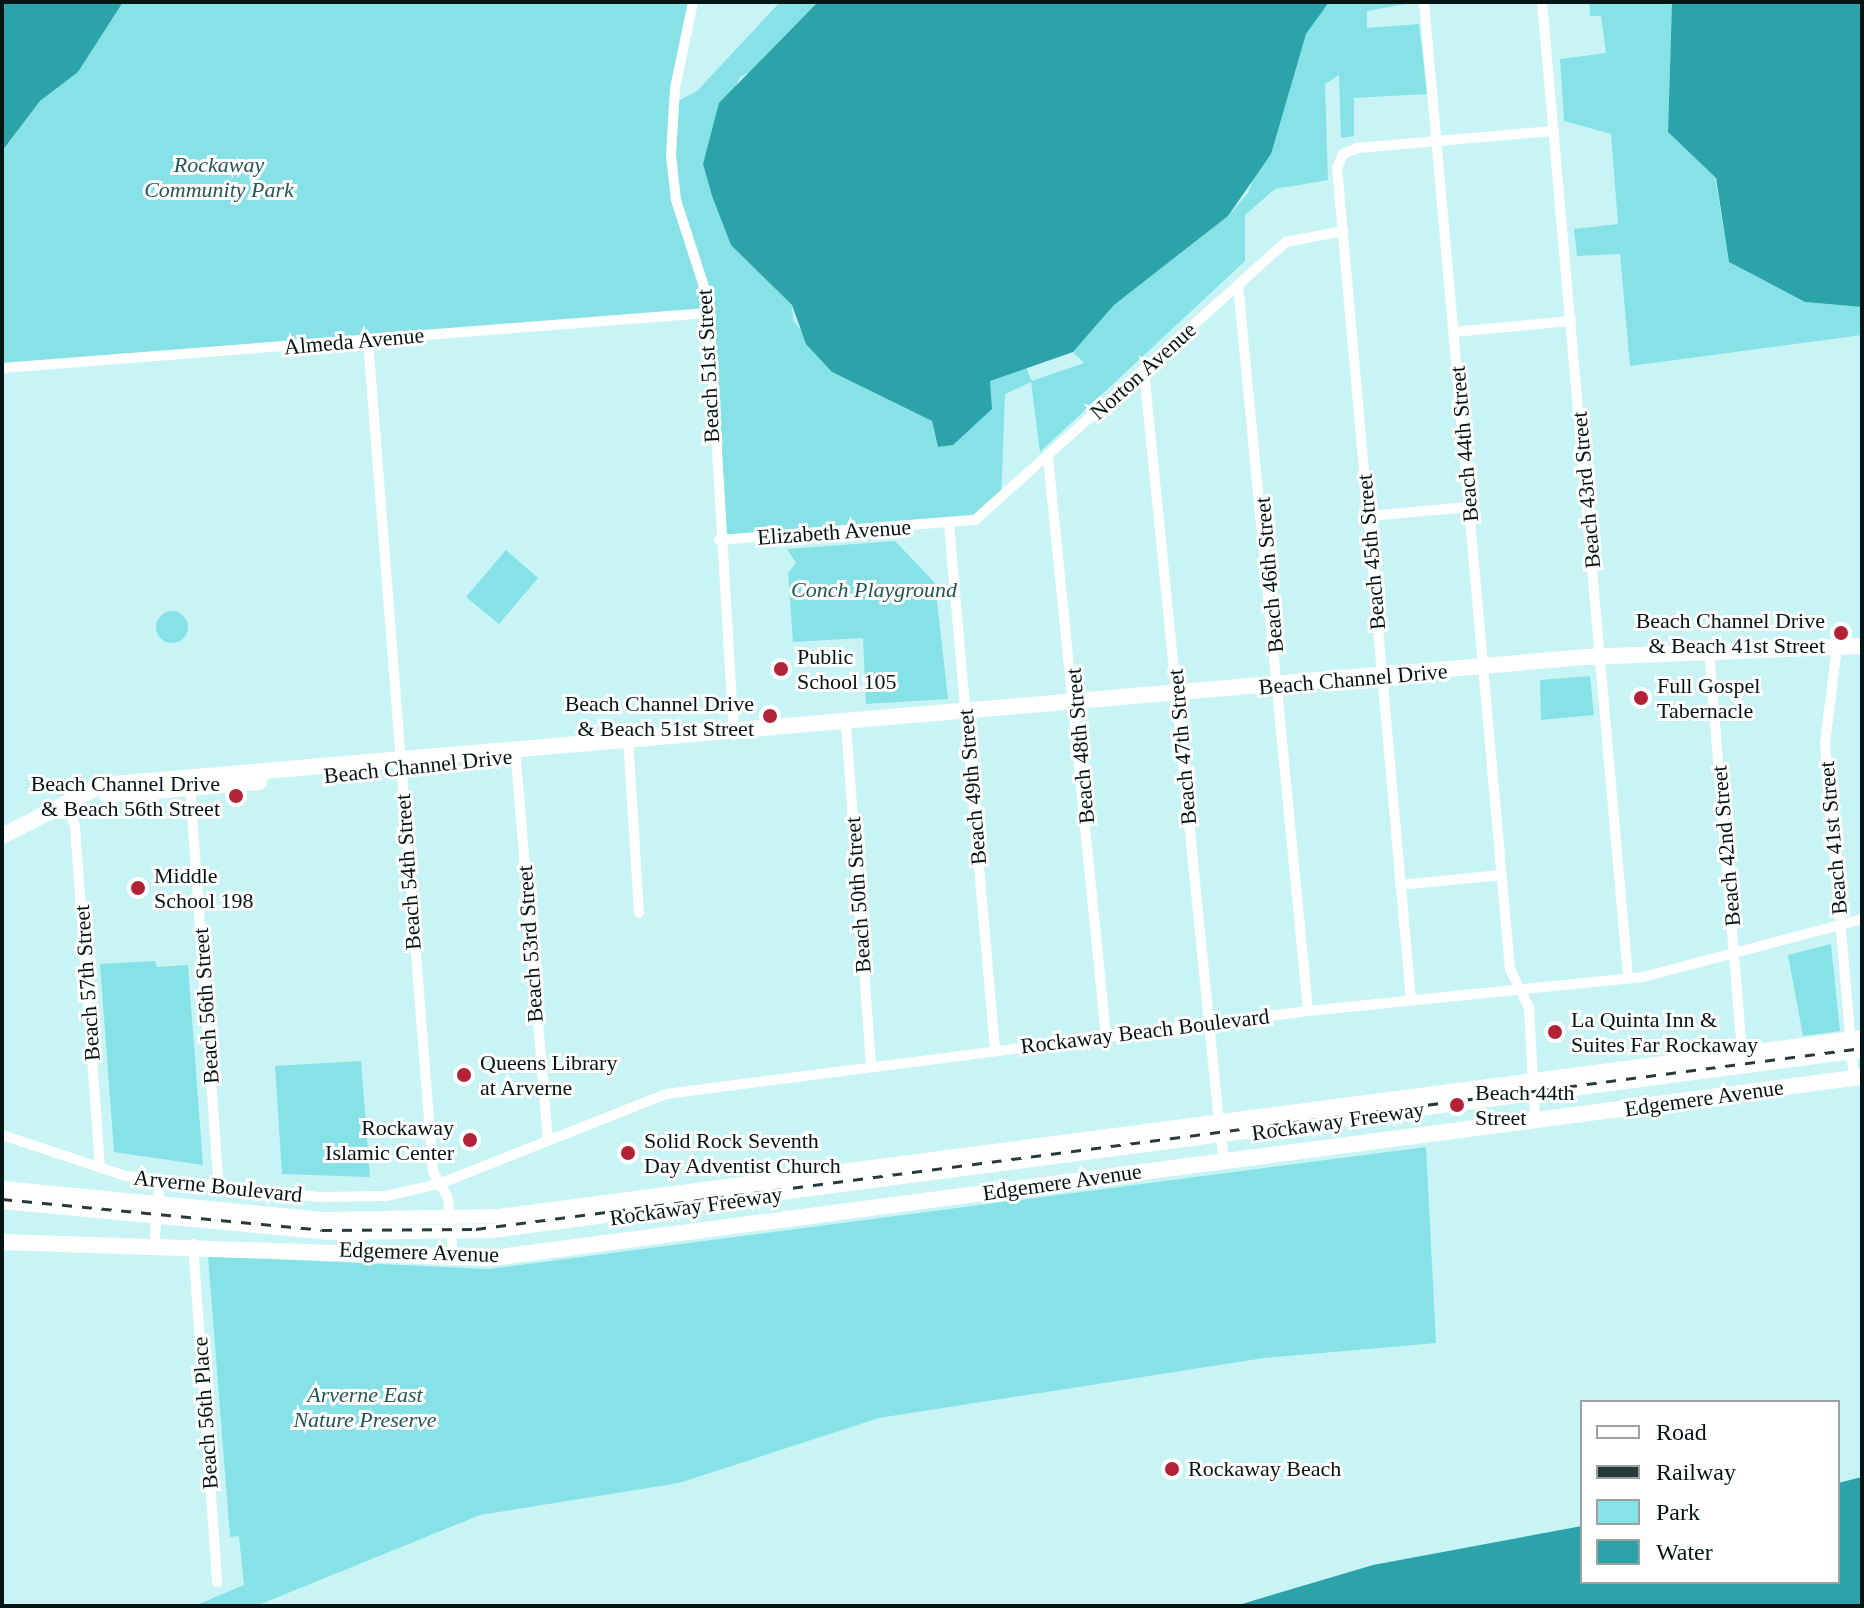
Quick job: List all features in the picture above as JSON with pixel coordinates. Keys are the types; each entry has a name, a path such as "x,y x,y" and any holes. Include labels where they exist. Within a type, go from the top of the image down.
{"main road":[{"name":"Beach Channel Drive","path":"2,846 102,785 190,783 1600,656 1862,646"},
{"name":"Beach Channel Drive","path":"2,836 69,805"},
{"name":"Edgemere Avenue","path":"193,1243 498,1257 1858,1077"},
{"path":"2,1242 154,1246 193,1243"}],"street":[{"name":"Beach 51st Street","path":"693,2 675,88 671,155 707,313 719,540 734,733"},
{"name":"Beach 44th Street","path":"1424,2 1510,969 1529,1008 1535,1120"},
{"name":"Beach 43rd Street","path":"1542,2 1628,978"},
{"path":"1436,141 1554,131"},
{"name":"Beach 45th Street","path":"1411,1000 1337,177 1343,154 1436,141"},
{"name":"Norton Avenue","path":"949,524 984,516 1294,237 1343,231"},
{"name":"Beach 46th Street","path":"1238,285 1308,1011"},
{"name":"Almeda Avenue","path":"2,368 707,313"},
{"path":"1454,332 1571,321"},
{"name":"Beach 54th Street","path":"368,340 433,1172 451,1226 453,1256"},
{"name":"Beach 47th Street","path":"1144,371 1207,1023 1224,1161"},
{"name":"Beach 48th Street","path":"1048,457 1076,705 1106,1036"},
{"path":"1368,516 1469,507"},
{"name":"Elizabeth Avenue","path":"719,540 949,524"},
{"name":"Beach 49th Street","path":"949,524 995,1050"},
{"name":"Beach 41st Street","path":"1837,647 1825,737 1858,1077"},
{"name":"Beach 42nd Street","path":"1709,651 1741,1040"},
{"name":"Beach 50th Street","path":"846,725 871,1066"},
{"path":"628,742 639,913"},
{"name":"Beach 53rd Street","path":"516,752 548,1139"},
{"name":"Beach 56th Street","path":"190,783 219,1187"},
{"name":"Beach 57th Street","path":"69,805 100,1168"},
{"path":"1400,885 1502,875"},
{"name":"Rockaway Beach Boulevard","path":"439,1184 659,1095 1207,1023 1628,978 1862,919"},
{"name":"Rockaway Freeway","path":"2,1188 327,1233 451,1226 1220,1130 1857,1045"},
{"name":"Arverne Boulevard","path":"2,1135 100,1168 219,1187 352,1198 439,1184"},
{"path":"154,1246 160,1180"},
{"name":"Rockaway Freeway","path":"2,1202 157,1210"},
{"name":"Beach 56th Place","path":"193,1243 217,1582"}],"green space":[{"name":"Rockaway Community Park","path":"123,2 693,2 674,103 697,91 780,2 818,2 760,67 740,77 703,164 732,245 792,305 793,320 832,372 932,421 938,447 953,445 991,409 990,381 1025,365 1032,381 1084,363 1073,352 1114,305 1228,216 1248,193 1306,33 1329,2 1417,2 1367,11 1367,28 1419,24 1427,94 1354,98 1354,136 1341,138 1339,75 1325,84 1328,180 1275,189 1245,215 1245,261 1040,452 1031,382 1005,394 1001,501 984,516 719,540 707,314 2,368 2,151 40,101 78,72"},
{"path":"1589,2 1672,2 1668,132 1715,177 1729,262 1805,302 1862,307 1862,335 1630,366 1620,254 1577,256 1574,229 1618,224 1611,134 1564,121 1560,59 1606,53 1601,16 1590,16"},
{"name":"Conch Playground","path":"895,541 935,583 948,699 866,704 863,638 793,642 788,573 796,563 787,549"},
{"path":"506,550 538,578 499,624 466,597"},
{"path":"172,611 183,616 188,627 183,638 172,643 161,638 156,627 161,616"},
{"path":"1590,676 1594,715 1541,720 1540,680"},
{"path":"1831,944 1840,1031 1803,1036 1788,955"},
{"path":"155,961 157,967 188,965 203,1165 114,1152 100,964"},
{"path":"361,1061 370,1177 282,1174 275,1066"},
{"name":"Arverne East Nature Preserve","path":"1426,1147 1436,1343 1264,1358 879,1418 679,1483 480,1515 256,1606 194,1606 244,1585 239,1536 230,1537 208,1256 489,1269"}],"water":[{"path":"2,2 123,2 78,72 40,101 2,151"},
{"path":"818,2 1329,2 1306,34 1271,154 1228,216 1114,305 1073,352 990,381 992,409 953,445 938,447 932,421 832,372 806,344 792,305 731,245 703,164 719,103"},
{"path":"1672,2 1862,2 1862,307 1805,302 1729,262 1716,178 1668,132"},
{"path":"1862,1477 1862,1606 1235,1606 1373,1565 1580,1526 1580,1584 1840,1584 1840,1482"}],"railway":[{"path":"2,1199 322,1230 476,1229 1862,1048"}],"place":[{"name":"Beach Channel Drive & Beach 41st Street","path":"1841,633"},
{"name":"Public School 105","path":"781,669"},
{"name":"Full Gospel Tabernacle","path":"1641,698"},
{"name":"Beach Channel Drive & Beach 51st Street","path":"770,716"},
{"name":"Beach Channel Drive & Beach 56th Street","path":"236,796"},
{"name":"Middle School 198","path":"138,888"},
{"name":"La Quinta Inn & Suites Far Rockaway","path":"1555,1032"},
{"name":"Queens Library at Arverne","path":"464,1075"},
{"name":"Beach 44th Street","path":"1457,1105"},
{"name":"Rockaway Islamic Center","path":"470,1140"},
{"name":"Solid Rock Seventh Day Adventist Church","path":"628,1153"},
{"name":"Rockaway Beach","path":"1172,1469"}]}
